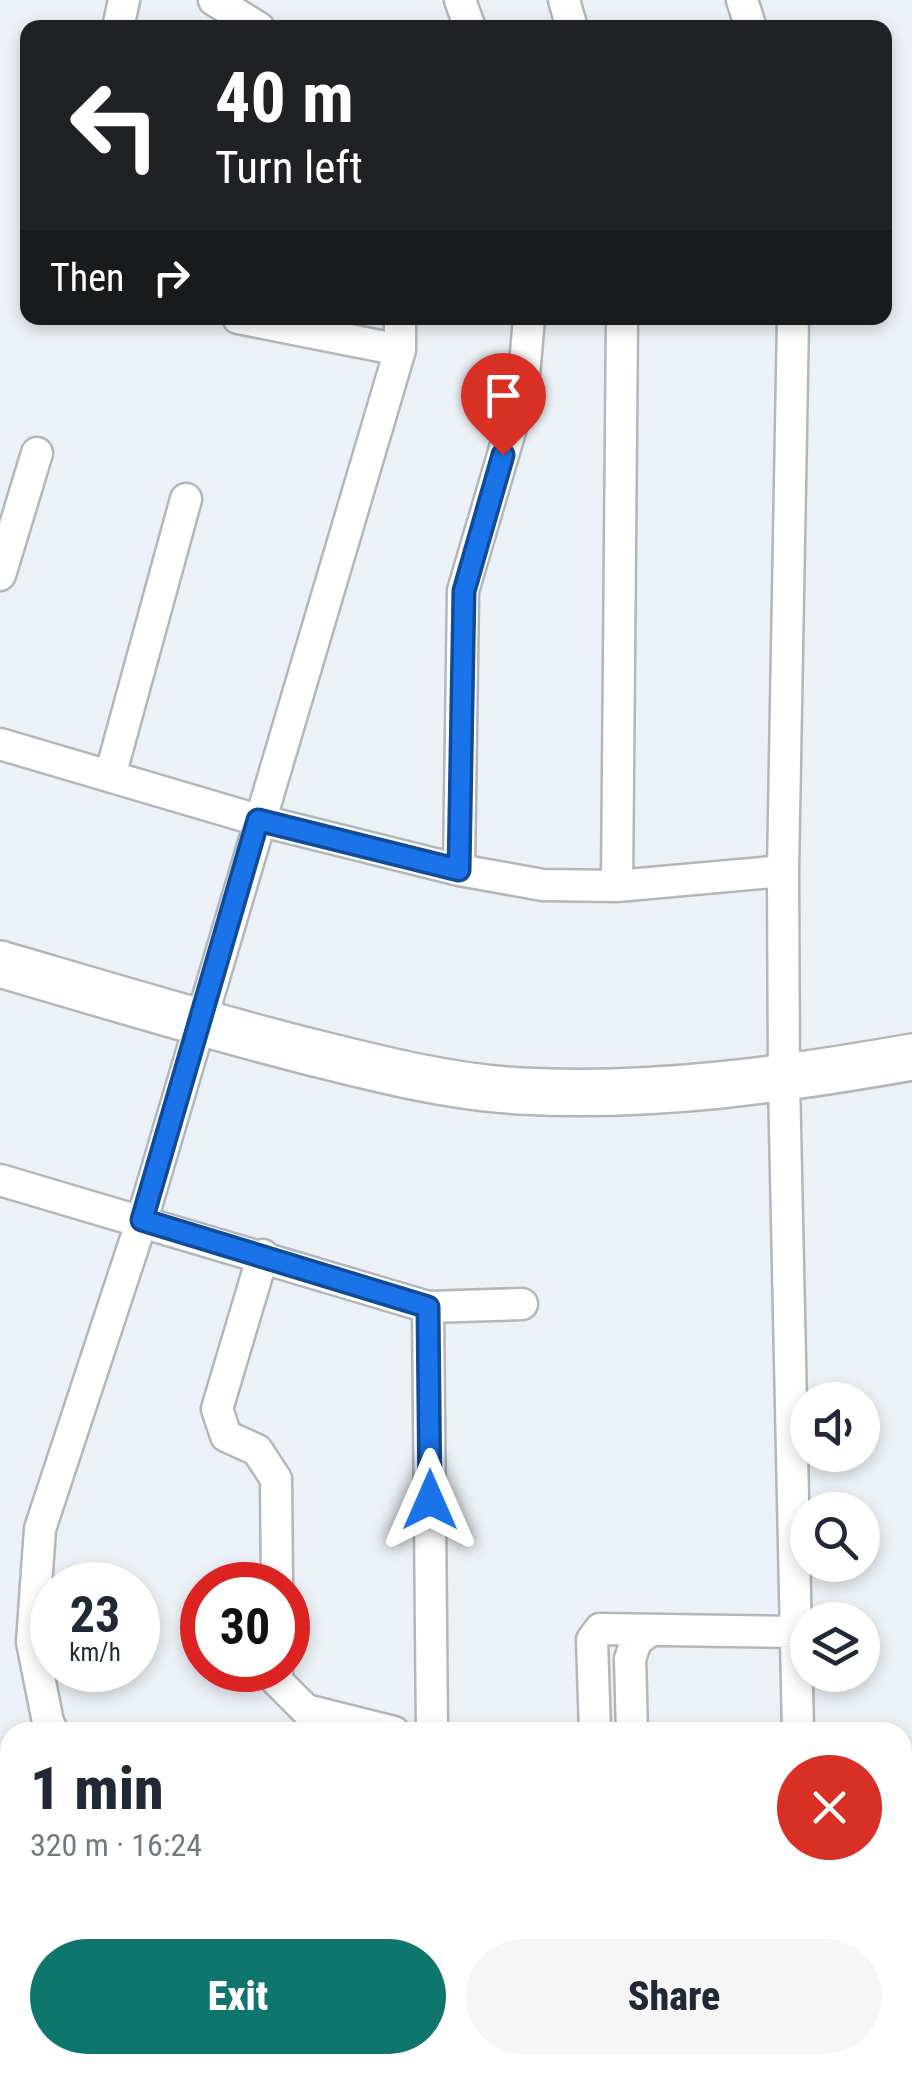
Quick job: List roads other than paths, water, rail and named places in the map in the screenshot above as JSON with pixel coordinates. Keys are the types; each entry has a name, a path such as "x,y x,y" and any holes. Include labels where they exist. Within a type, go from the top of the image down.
{"street":[{"path":"214,0 246,20"},
{"path":"273,325 400,350"},
{"path":"51,1722 32,1642 40,1530 142,1220 400,350 400,325"},
{"path":"459,870 464,591 522,387 528,325"},
{"path":"618,886 622,325"},
{"path":"792,325 784,1080 797,1602"},
{"path":"0,575 37,453"},
{"path":"110,776 186,500"},
{"path":"0,744 258,820 459,870 543,885 618,886 784,870"},
{"path":"0,964 394,1073 518,1090 627,1092 784,1080 912,1057"},
{"path":"0,1180 428,1307 522,1304"},
{"path":"263,1256 217,1409 226,1436 258,1450 276,1479 276,1562"},
{"path":"428,1307 432,1722"},
{"path":"595,1722 592,1640 600,1630 790,1632"},
{"path":"632,1722 630,1659 636,1642 650,1630"},
{"path":"288,1692 306,1710 354,1722"},
{"path":"798,1692 798,1722"}]}
